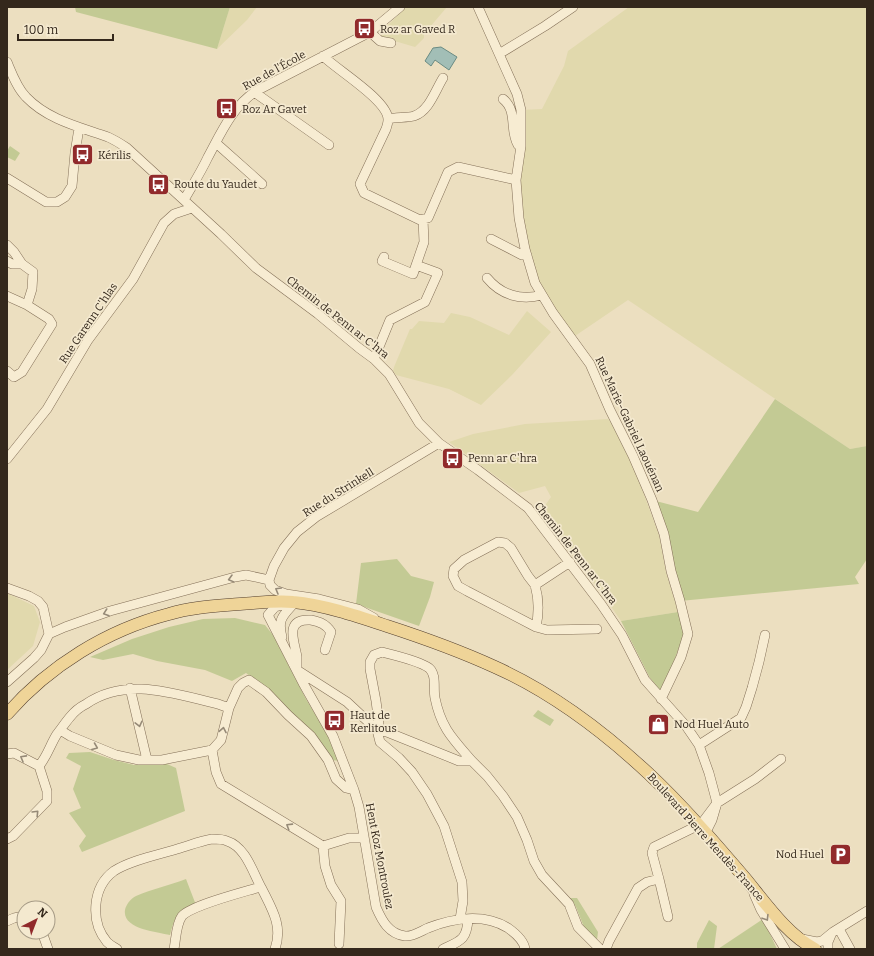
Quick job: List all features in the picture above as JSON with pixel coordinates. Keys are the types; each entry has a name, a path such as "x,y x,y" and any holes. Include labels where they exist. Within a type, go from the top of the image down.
{"main road":[{"name":"Boulevard Pierre Mendès-France","path":"7,714 36,685 62,664 83,650 137,623 170,613 205,607 272,601 295,602 345,612 458,651 496,667 560,702 615,743 650,775 701,829 782,921 800,939 815,949"}],"street":[{"name":"Rue Marie-Gabriel Laouénan","path":"478,7 517,94 521,110 521,146 516,180 519,218 535,283 552,313 590,364 610,410 633,456 652,500 664,534 671,571 688,634 681,657 661,699"},
{"path":"499,54 573,7"},
{"name":"Rue de l'École","path":"184,200 227,122 238,106 254,92 370,32 397,8"},
{"path":"370,32 380,41 391,43"},
{"path":"323,56 378,100 388,119 386,129 360,184 364,193 420,220 425,218"},
{"path":"7,62 15,81 26,97 41,109 60,120 110,138 127,148 184,200"},
{"path":"388,119 412,116 422,112 426,108 443,78"},
{"path":"254,92 329,145"},
{"path":"503,99 509,103 512,112 513,135 518,145 521,146"},
{"path":"7,178 46,202 57,202 65,197 72,186 79,128"},
{"path":"216,143 262,184"},
{"path":"384,258 382,261 413,274 424,242 425,218 448,172 458,167 516,180"},
{"name":"Chemin de Penn ar C'hra","path":"184,200 256,268 318,314 374,359 389,374 419,423 439,443 528,508 602,604 622,635 645,680 686,726 699,745 710,774 717,803"},
{"name":"Rue Garenn C'hlas","path":"7,459 47,409 88,340 133,279 164,223 174,214 192,208"},
{"path":"491,239 522,255 527,255"},
{"path":"7,244 22,264 33,272 32,289 28,305"},
{"path":"7,261 12,264 22,264"},
{"path":"374,359 390,320 425,302 438,273 416,265"},
{"path":"487,278 494,286 514,296 533,298 542,295"},
{"path":"7,296 28,305 50,319 52,324 22,372 14,377 7,372"},
{"name":"Rue du Strinkell","path":"269,580 274,566 284,548 297,532 316,517 439,443"},
{"path":"536,627 538,604 534,585 511,548 506,544 498,542 464,560 454,569 454,581 458,586 536,627 547,630 597,629"},
{"path":"534,585 570,562"},
{"path":"48,634 110,611 246,575 269,580 270,585 275,590 286,594 319,599 358,608 393,628"},
{"path":"7,588 38,601 43,607 48,634 41,650 7,682"},
{"path":"268,615 275,607 295,602"},
{"name":"Hent Koz Montroulez","path":"285,647 279,627 282,617 295,602"},
{"name":"Hent Koz Montroulez","path":"257,603 268,615 306,689 333,736 354,790 359,808 376,907 383,923 393,933 406,936 445,922 464,919 482,919 501,924 514,932 525,946 525,949"},
{"path":"325,650 331,632 327,625 317,621 303,620 296,624 292,632 293,643 297,656 297,670 347,702 377,730 387,732 459,761 472,761"},
{"path":"699,745 741,718 752,688 765,635"},
{"path":"443,949 462,939 468,931 464,919 462,882 444,826 427,794 412,772 399,758 380,742 377,730 379,724 370,662 374,656 382,652 422,664 430,669 434,676 435,696 441,721 451,737 495,786 517,818 527,840 534,861 542,875 569,904 578,927 600,949"},
{"path":"60,730 70,736 116,755 139,760 162,760 212,750 221,740 229,708 238,688 249,680 266,692 311,736 328,760 336,779 346,788 354,790"},
{"path":"39,766 46,757 56,735 70,716 93,699 110,692 130,688 149,689 218,704 229,708"},
{"path":"130,688 147,760"},
{"path":"212,750 216,772 221,784 323,846 349,838 364,838"},
{"path":"7,754 14,753 39,766 47,791 47,801 13,836 7,839"},
{"path":"668,917 652,853 654,847 701,829 702,823 717,803 755,779 781,759"},
{"path":"117,949 108,942 99,927 96,913 96,898 102,884 113,872 128,864 213,839 227,841 239,849 249,863 278,925 278,938 275,949"},
{"path":"323,846 325,866 331,885 341,901 339,944"},
{"path":"606,949 638,888 647,882 659,879"},
{"path":"751,885 761,910 784,949"},
{"path":"174,949 181,917 189,911 200,906 260,887"},
{"path":"800,939 817,942 822,941 836,930 867,911"},
{"path":"828,949 828,942 836,930"},
{"path":"836,930 850,949"}],"shaded area":[{"path":"230,7 257,7 247,20 217,49"},
{"path":"406,7 447,7 424,34 424,38 415,47 381,37 383,30"},
{"path":"629,7 867,7 867,446 850,449 628,300 572,338 535,283 519,218 521,110 542,109 564,66 568,51"},
{"path":"527,311 551,332 512,375 481,405 449,389 396,375 393,371 410,329 412,329 419,321 444,323 451,313 470,317 509,335"},
{"path":"608,419 613,424 635,470 659,535 666,572 678,612 621,621 599,589 539,514 551,497 545,486 519,493 449,442 473,434 525,424"},
{"path":"7,593 34,606 40,622 33,646 7,670"}],"green space":[{"path":"75,7 230,7 217,49 76,12"},
{"path":"10,146 20,153 15,161 7,157 7,151"},
{"path":"775,399 850,449 867,446 867,559 855,577 859,584 680,601 652,500 698,512"},
{"path":"397,559 411,576 434,582 419,626 356,604 361,563"},
{"path":"678,612 684,634 671,669 660,690 650,678 621,621"},
{"path":"235,618 265,625 273,635 306,699 325,730 339,761 332,760 270,691 246,673 232,681 205,670 157,661 133,654 103,660 90,657 132,639 169,627 203,619"},
{"path":"538,710 554,720 550,726 533,716"},
{"path":"90,752 134,765 167,764 176,768 185,811 82,852 79,846 86,836 69,813 81,808 73,789 81,766 66,758 69,753"},
{"path":"186,879 196,905 178,916 170,935 149,931 129,922 125,910 126,906 134,897"},
{"path":"569,898 577,898 598,932 597,940 584,927 576,907"},
{"path":"763,919 777,949 718,949"},
{"path":"709,920 717,926 714,949 697,949 697,943"}],"water":[{"path":"441,47 457,57 449,70 435,60 431,66 425,61 433,48"}],"place":[{"name":"Roz ar Gaved R","path":"364,29"},
{"name":"Roz Ar Gavet","path":"227,109"},
{"name":"Kérilis","path":"83,155"},
{"name":"Route du Yaudet","path":"158,184"},
{"name":"Penn ar C'hra","path":"452,458"},
{"name":"Haut de Kerlitous","path":"334,721"},
{"name":"Nod Huel Auto","path":"659,724"},
{"name":"Nod Huel","path":"840,854"}]}
